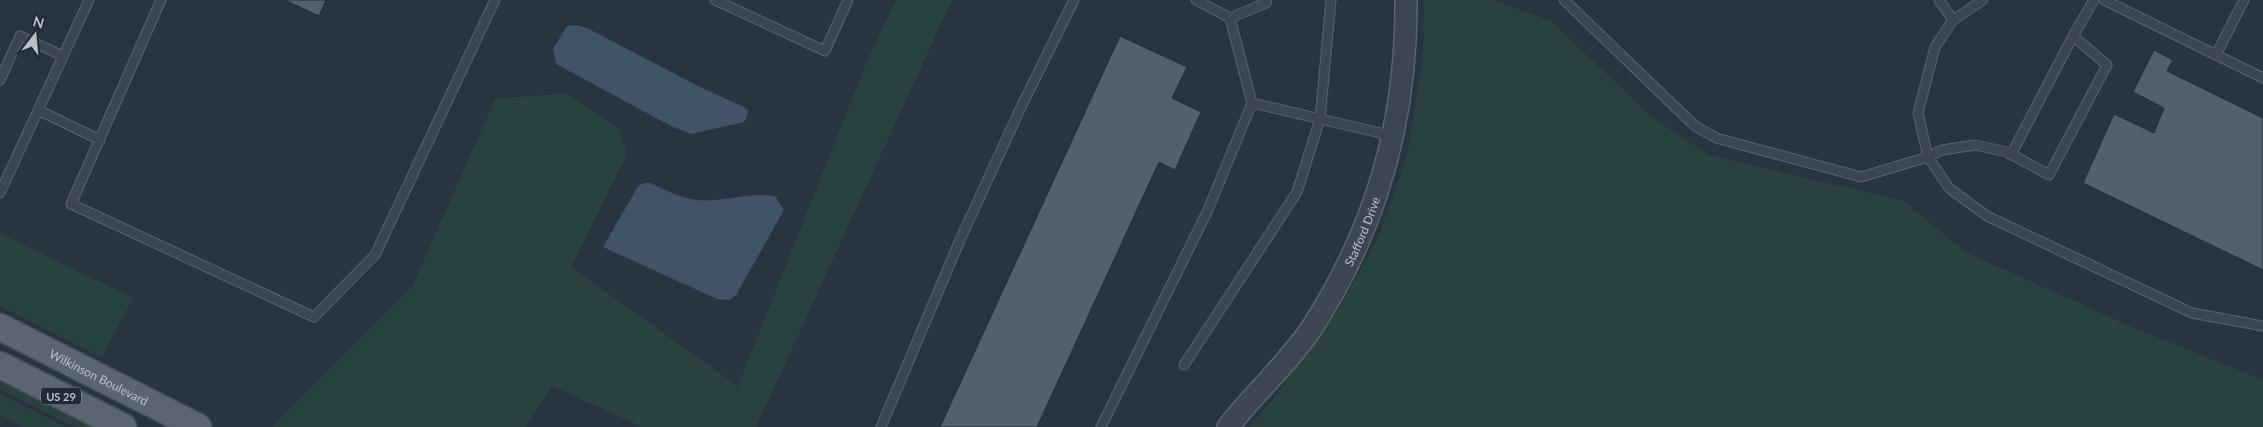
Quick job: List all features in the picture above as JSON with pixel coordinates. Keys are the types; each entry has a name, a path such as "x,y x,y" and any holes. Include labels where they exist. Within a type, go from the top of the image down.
{"main road":[{"name":"Wilkinson Boulevard","path":"0,327 198,427"},
{"name":"US 29","path":"0,365 122,427"}],"street":[{"name":"Stafford Drive","path":"1228,427 1294,352 1311,329 1349,264 1384,173 1393,136 1403,82 1406,0"}],"lane":[{"path":"0,193 89,0"},
{"path":"161,0 71,204 314,317 375,255 495,0"},
{"path":"715,0 825,51 848,0"},
{"path":"881,427 960,240 1022,105 1074,0"},
{"path":"1101,427 1208,210 1252,102 1230,18 1196,0"},
{"path":"1230,18 1266,4 1267,0"},
{"path":"1184,365 1297,192 1320,119 1331,0"},
{"path":"1564,0 1695,126 1716,138 1861,177 1928,158 1942,150 1975,145 2011,155 2049,175 2107,65 2073,36"},
{"path":"1939,0 1953,20"},
{"path":"1983,0 1953,20 1935,47 1918,113 1928,158 1949,188 1987,216 2192,313 2263,326"},
{"path":"2011,155 2073,36 2094,0"},
{"path":"2104,0 2263,78"},
{"path":"2216,55 2244,0"},
{"path":"0,80 20,36 63,56"},
{"path":"1252,102 1393,136"},
{"path":"38,110 100,140"}],"green space":[{"path":"896,0 952,0 756,427 642,427 552,386 526,427 272,427 412,287 495,99 567,93 618,128 627,154 571,267 738,386 867,61"},
{"path":"1424,0 1493,0 1551,21 1653,118 1709,155 1904,201 1965,252 2139,330 2263,380 2263,427 1249,427 1273,399 1339,309 1379,236 1408,151 1423,59"},
{"path":"0,233 133,298 102,357 0,306"},
{"path":"0,381 93,427 75,427 0,389"},
{"path":"0,394 65,427 24,427 0,415"}],"water":[{"path":"576,25 587,28 702,88 744,107 748,111 747,117 744,122 691,134 671,126 556,64 553,49 567,26"},
{"path":"650,183 677,195 697,200 719,200 753,195 775,196 784,210 736,295 730,300 717,299 603,247 638,186"}],"building":[{"path":"285,0 326,0 319,16"},
{"path":"1120,36 1187,67 1172,98 1201,112 1175,170 1159,162 1037,427 940,427"},
{"path":"2154,50 2173,60 2167,71 2263,118 2263,270 2083,183 2114,114 2154,133 2164,108 2133,92"}]}
